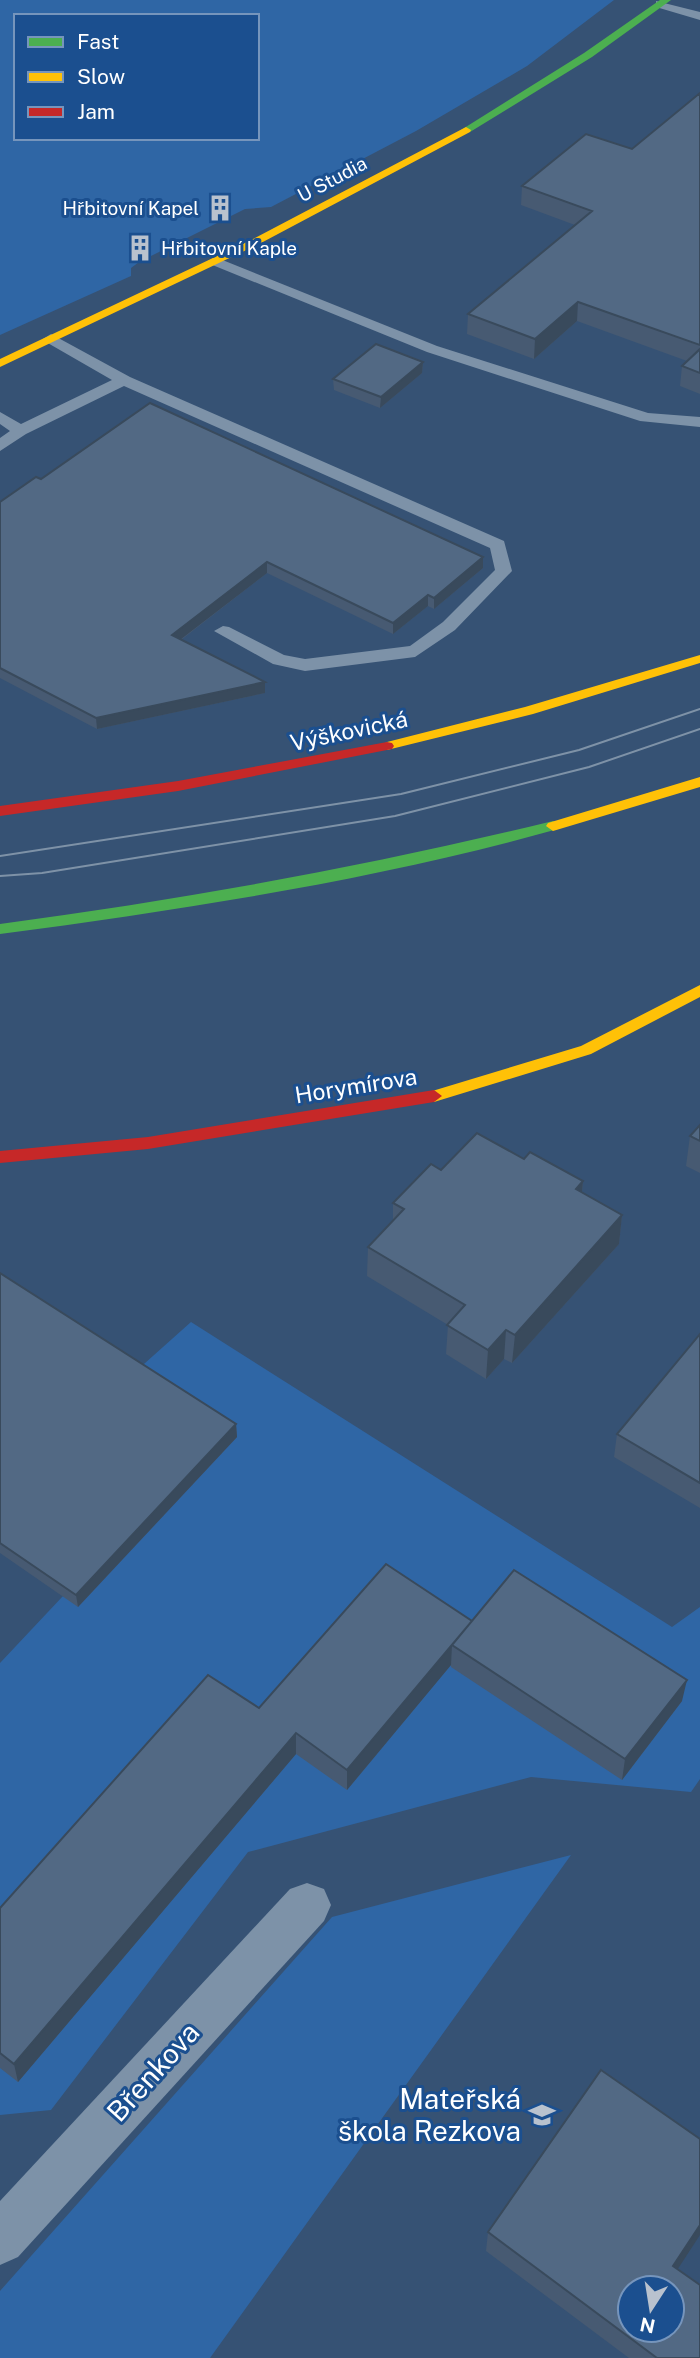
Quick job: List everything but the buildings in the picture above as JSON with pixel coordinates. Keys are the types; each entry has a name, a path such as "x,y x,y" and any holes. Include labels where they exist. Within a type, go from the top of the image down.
{"street":[{"name":"U Studia","path":"0,363 329,206 555,75 663,2"},
{"name":"Výškovická","path":"0,811 220,779 368,751 522,713 700,659"},
{"path":"0,929 237,894 377,867 580,820 700,782"},
{"name":"Horymírova","path":"0,1157 148,1143 442,1095 586,1050 700,990"},
{"name":"Břenkova","path":"0,2239 307,1905"}],"lane":[{"path":"663,2 700,16"},
{"path":"215,261 432,349 646,418 700,422"},
{"path":"51,339 124,380 498,545 504,571 449,626 415,652 305,664 279,660 223,631"},
{"path":"0,446 20,431 124,380"},
{"path":"0,417 20,431"}],"shaded area":[{"path":"0,0 614,0 527,66 416,131 271,207 245,209 139,262 131,268 131,276 0,335"},
{"path":"191,1322 672,1627 700,1607 700,1779 691,1792 531,1777 248,1852 51,2110 0,2115 0,1663 63,1596 135,1372"},
{"path":"571,1855 210,2358 0,2358 0,2291 332,1917"}],"tram line":[{"path":"0,856 401,794 579,750 700,709"},
{"path":"0,876 42,873 395,816 589,767 700,729"}],"traffic: fast":[{"path":"466,130 588,55 666,0"},
{"path":"0,929 278,886 416,859 553,826"}],"traffic: slow":[{"path":"0,363 257,241 466,130"},
{"path":"387,746 528,711 700,659"},
{"path":"553,826 700,782"},
{"path":"434,1096 586,1050 700,990"}],"traffic: jam":[{"path":"0,811 178,786 387,746"},
{"path":"0,1157 148,1143 434,1096"}],"place":[{"name":"Hřbitovní Kapel","path":"220,208"},
{"name":"Hřbitovní Kaple","path":"140,248"},
{"name":"Mateřská škola Rezkova","path":"542,2115"}]}
